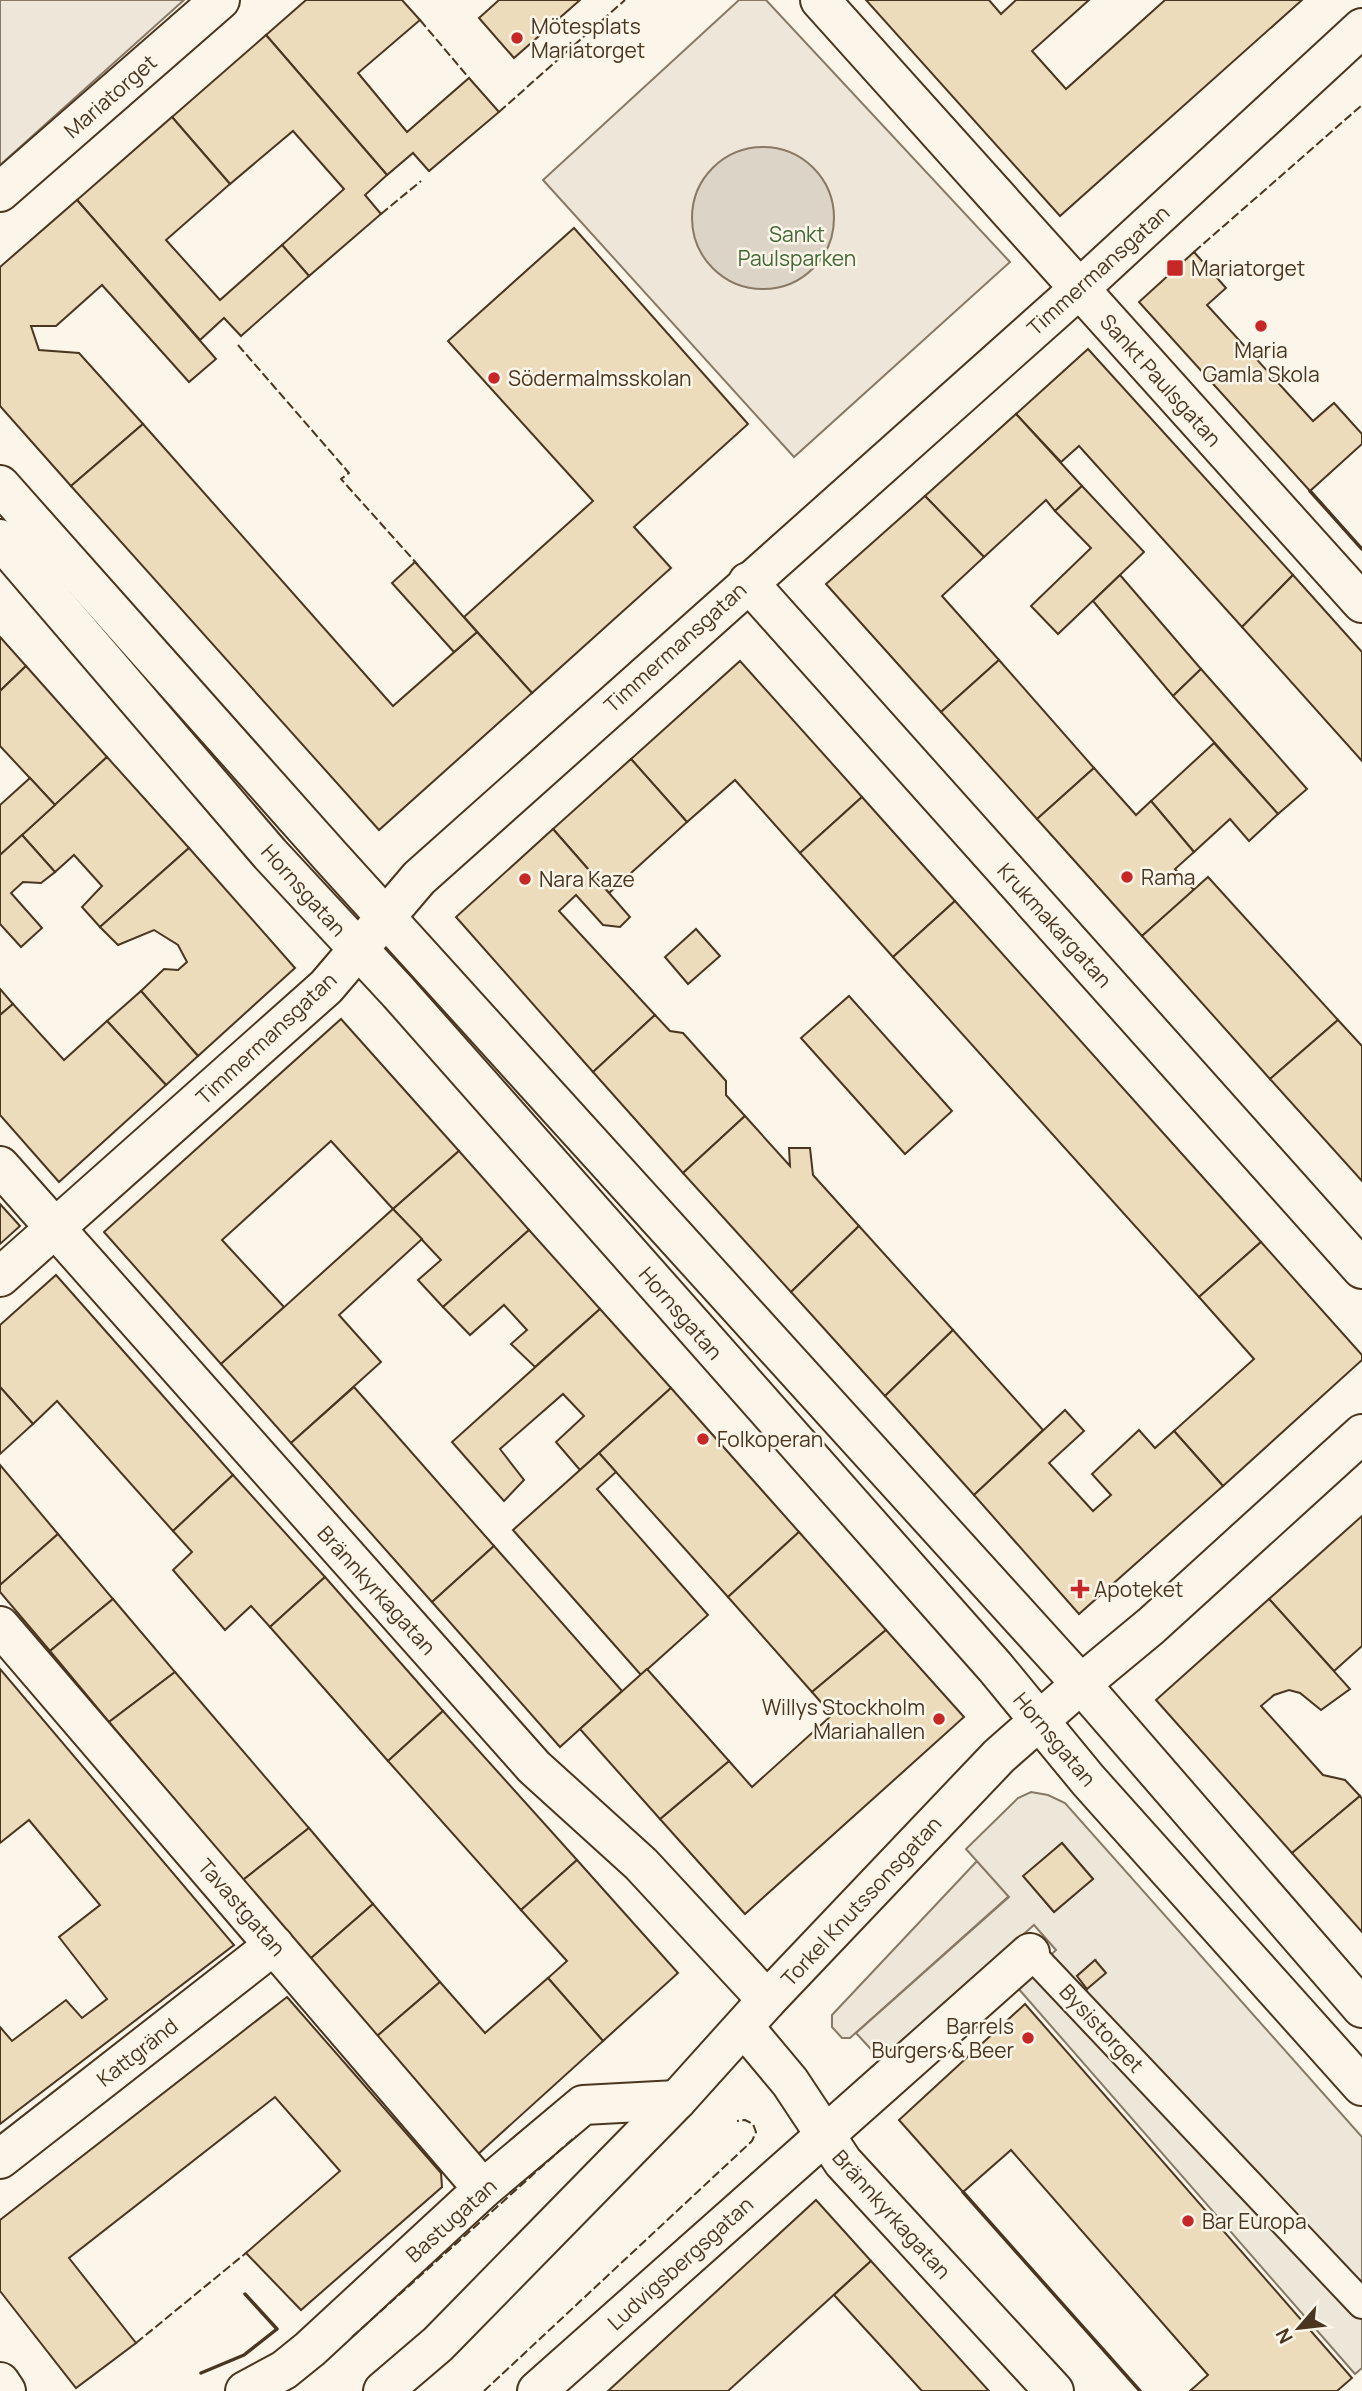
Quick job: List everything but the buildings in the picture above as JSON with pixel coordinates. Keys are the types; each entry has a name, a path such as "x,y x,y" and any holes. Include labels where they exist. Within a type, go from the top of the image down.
{"street":[{"name":"Mariatorget","path":"0,192 220,0"},
{"name":"Sankt Paulsgatan","path":"820,0 1362,603"},
{"name":"Timmermansgatan","path":"0,1278 326,987 419,878 1079,289 1362,28"},
{"name":"Hornsgatan","path":"0,485 386,917 1081,1684 1362,2008"},
{"name":"Hornsgatan","path":"0,539 270,854 358,949 995,1667 1037,1721 1362,2086"},
{"name":"Krukmakargatan","path":"748,582 1362,1269"},
{"name":"Brännkyrkagatan","path":"0,1166 534,1767 641,1864 755,2014 790,2082 843,2162 1054,2391"},
{"name":"Torkel Knutssonsgatan","path":"383,2391 438,2344 677,2100 991,1764 1037,1721 1151,1626 1362,1434"},
{"name":"Tavastgatan","path":"0,1626 483,2189"},
{"name":"Kattgränd","path":"0,2159 274,1945"},
{"name":"Bysistorget","path":"822,2134 1030,1953 1362,2304"},
{"name":"Bastugatan","path":"245,2391 284,2370 310,2349 483,2189 583,2105 677,2100"},
{"name":"Ludvigsbergsgatan","path":"537,2391 822,2134"},
{"path":"0,2382 6,2391"}],"green space":[{"path":"0,0 184,0 0,165"},
{"name":"Sankt Paulsparken","path":"739,0 766,0 1010,262 794,457 543,180"},
{"path":"977,1861 1009,1896 850,2038 842,2038 832,2027 832,2015"}],"shaded area":[{"path":"763,147 790,152 814,167 829,191 834,218 829,245 814,269 790,284 763,289 736,284 712,269 697,245 692,218 697,191 712,167 736,152"},
{"path":"1031,1792 1048,1795 1065,1803 1362,2137 1362,2368 1355,2374 1017,1987 1056,1950 1034,1925 881,2060 856,2033 1009,1897 966,1849 1018,1798","holes":["1062,1843 1093,1879 1054,1912 1024,1876","1095,1961 1087,1989 1077,1976"]}],"fence":[{"path":"499,112 625,0"},
{"path":"420,20 469,78"},
{"path":"1194,252 1362,105"},
{"path":"381,214 421,181"},
{"path":"238,345 349,473 341,479 418,565"},
{"path":"484,2391 752,2141 756,2132 753,2124 745,2120 737,2121"},
{"path":"352,2337 576,2136"},
{"path":"136,2343 246,2253"}],"wall":[{"path":"1310,491 1362,549"},
{"path":"963,2192 1140,2391"},
{"path":"201,2373 244,2355 277,2329 245,2294"}],"place":[{"name":"Mötesplats Mariatorget","path":"517,38"},
{"name":"Mariatorget","path":"1175,268"},
{"name":"Maria Gamla Skola","path":"1261,326"},
{"name":"Södermalmsskolan","path":"494,378"},
{"name":"Rama","path":"1127,877"},
{"name":"Nara Kaze","path":"525,879"},
{"name":"Folkoperan","path":"703,1439"},
{"name":"Apoteket","path":"1080,1589"},
{"name":"Willys Stockholm Mariahallen","path":"939,1719"},
{"name":"Barrels Burgers & Beer","path":"1028,2038"},
{"name":"Bar Europa","path":"1188,2221"}]}
